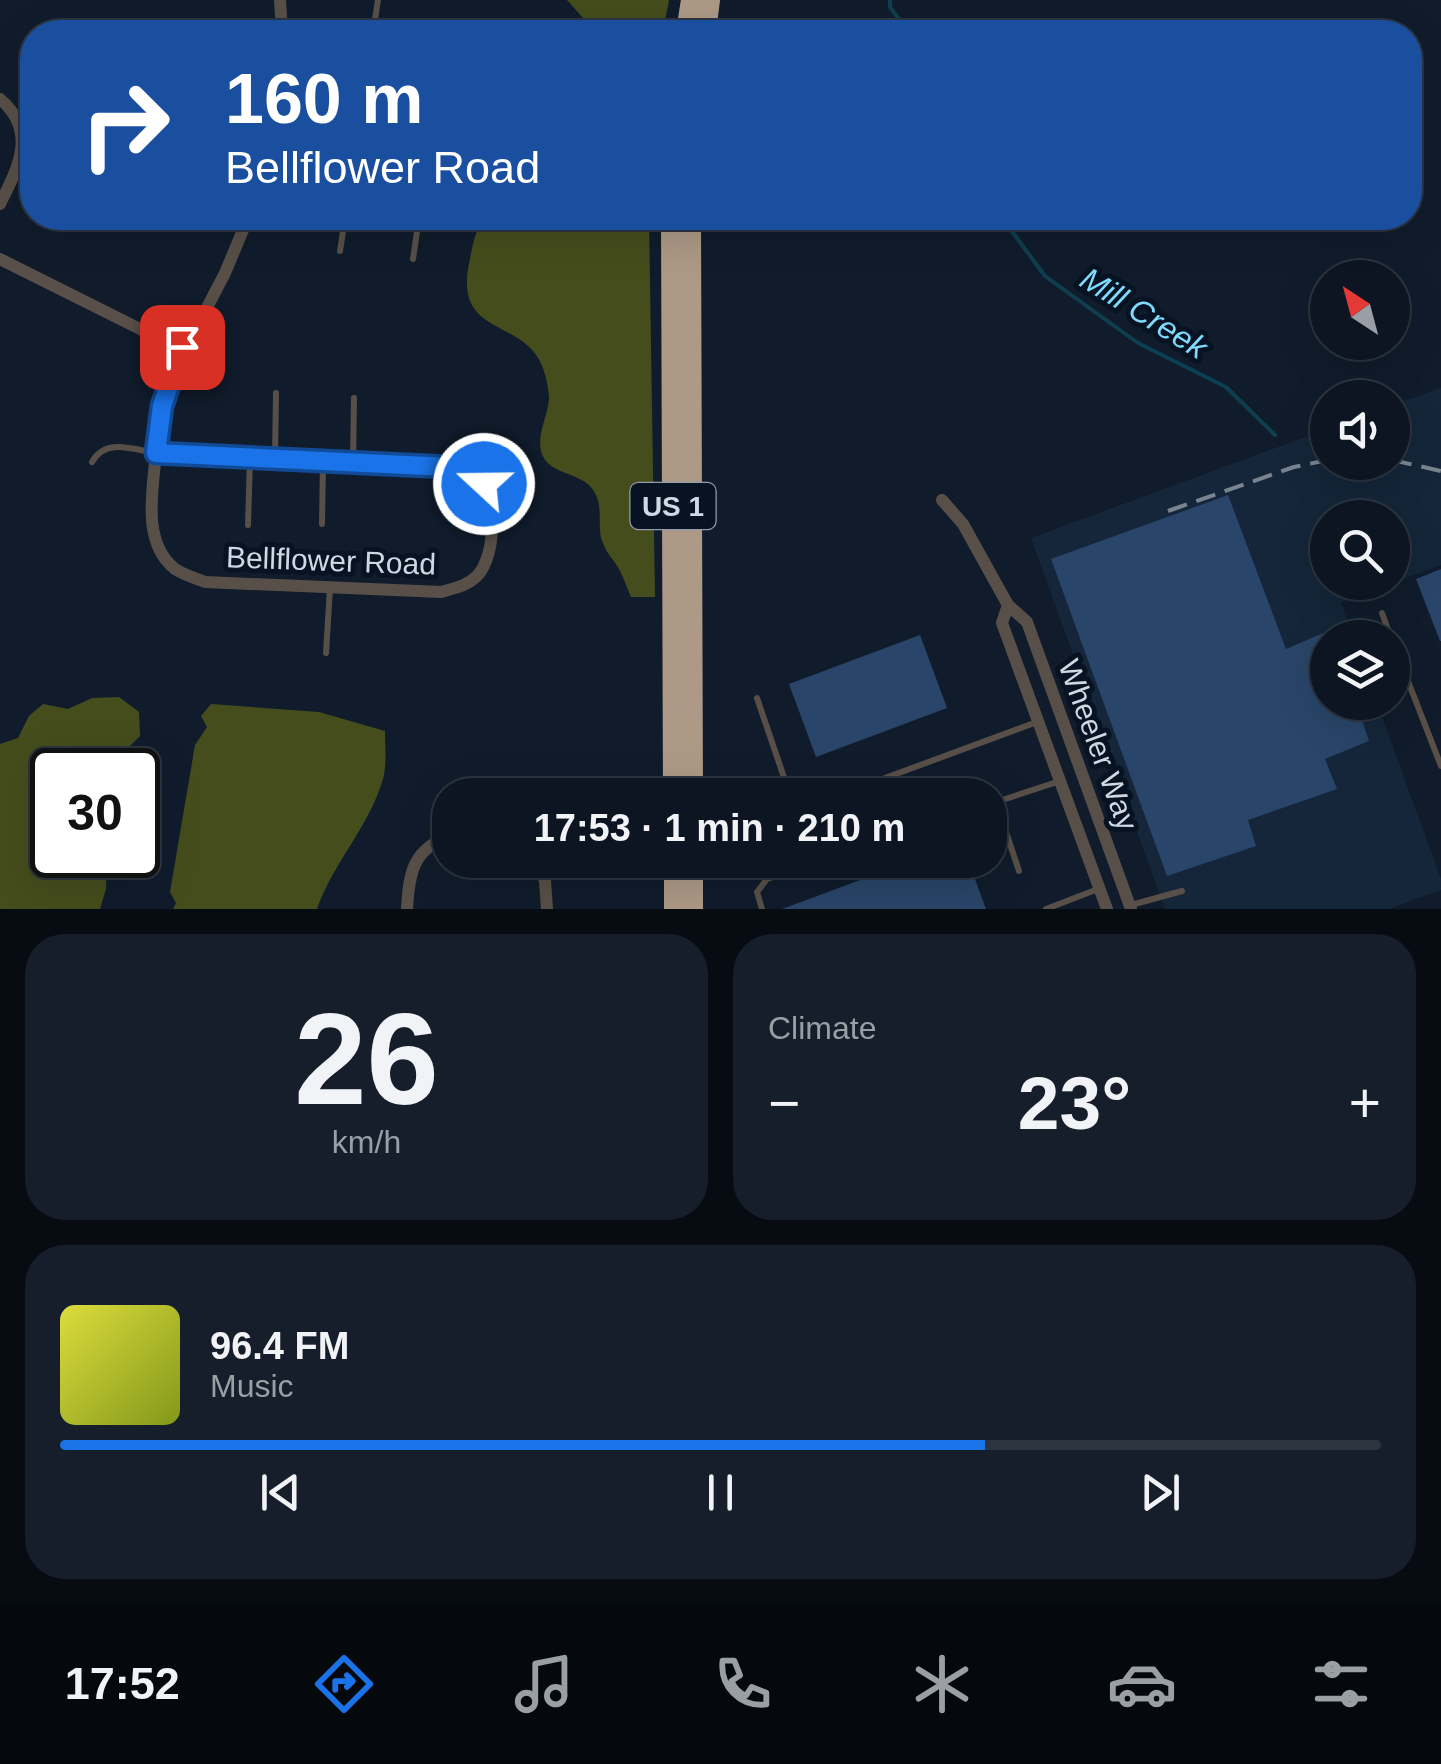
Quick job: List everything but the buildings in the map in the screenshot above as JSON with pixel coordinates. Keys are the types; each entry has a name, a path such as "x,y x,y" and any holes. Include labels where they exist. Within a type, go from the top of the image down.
{"highway":[{"name":"US 1","path":"672,230 674,778"},
{"name":"US 1","path":"690,230 692,778"},
{"path":"674,878 675,909"},
{"path":"692,878 692,909"}],"street":[{"path":"0,99 11,110 20,138"},
{"path":"0,204 20,161"},
{"name":"Bellflower Road","path":"156,453 449,467 472,472 484,484 490,500 492,528 485,564 464,585 441,592 205,582 172,567 152,526 151,502 156,453 162,406 182,347 199,323 243,230"},
{"path":"0,259 182,347"},
{"name":"Wheeler Way","path":"942,500 963,524 1008,606 1026,622 1130,907"},
{"name":"Wheeler Way","path":"1008,606 1002,623 1107,909"},
{"path":"407,909 408,881 416,861 432,845"},
{"path":"544,878 547,909"}],"lane":[{"path":"340,251 343,230"},
{"path":"412,259 417,230"},
{"path":"274,458 276,393"},
{"path":"353,462 354,398"},
{"path":"92,462 97,452 111,446 156,453"},
{"path":"248,524 250,458"},
{"path":"322,524 323,461"},
{"path":"326,653 330,587"},
{"path":"1382,612 1385,620"},
{"path":"1410,686 1441,766"},
{"path":"757,698 784,778"},
{"path":"884,778 1038,721"},
{"path":"1007,798 1060,780"},
{"path":"1007,841 1018,871"},
{"path":"762,909 756,892 770,878"},
{"path":"1046,909 1100,888"},
{"path":"1130,907 1182,890"}],"shaded area":[{"path":"1441,388 1441,565 1410,576 1410,500 1310,500 1310,600 1346,600 1341,602 1347,620 1310,620 1310,720 1383,720 1441,879 1441,890 1389,909 1165,909 1031,538 1310,435 1310,480 1410,480 1410,399"}],"green space":[{"path":"567,0 669,0 665,20 585,20"},
{"path":"649,230 655,597 631,597 603,543 594,492 544,458 540,438 549,395 543,368 521,340 480,315 471,302 467,285 477,231"},
{"path":"119,697 139,712 140,736 128,748 30,748 30,878 106,878 100,909 0,909 0,744 18,738 29,716 43,704 68,709 92,698"},
{"path":"211,704 319,712 385,731 385,768 377,796 317,909 173,909 176,903 170,892 195,745 207,727 201,716"}],"waterway":[{"name":"Mill Creek","path":"890,0 899,20"},
{"name":"Mill Creek","path":"1011,230 1045,276 1138,343 1226,387 1275,435"}],"railway":[{"path":"1168,511 1310,464"},
{"path":"1410,464 1441,471"}],"route":[{"path":"182,347 162,406 156,453 449,467 472,472 484,484"}]}
